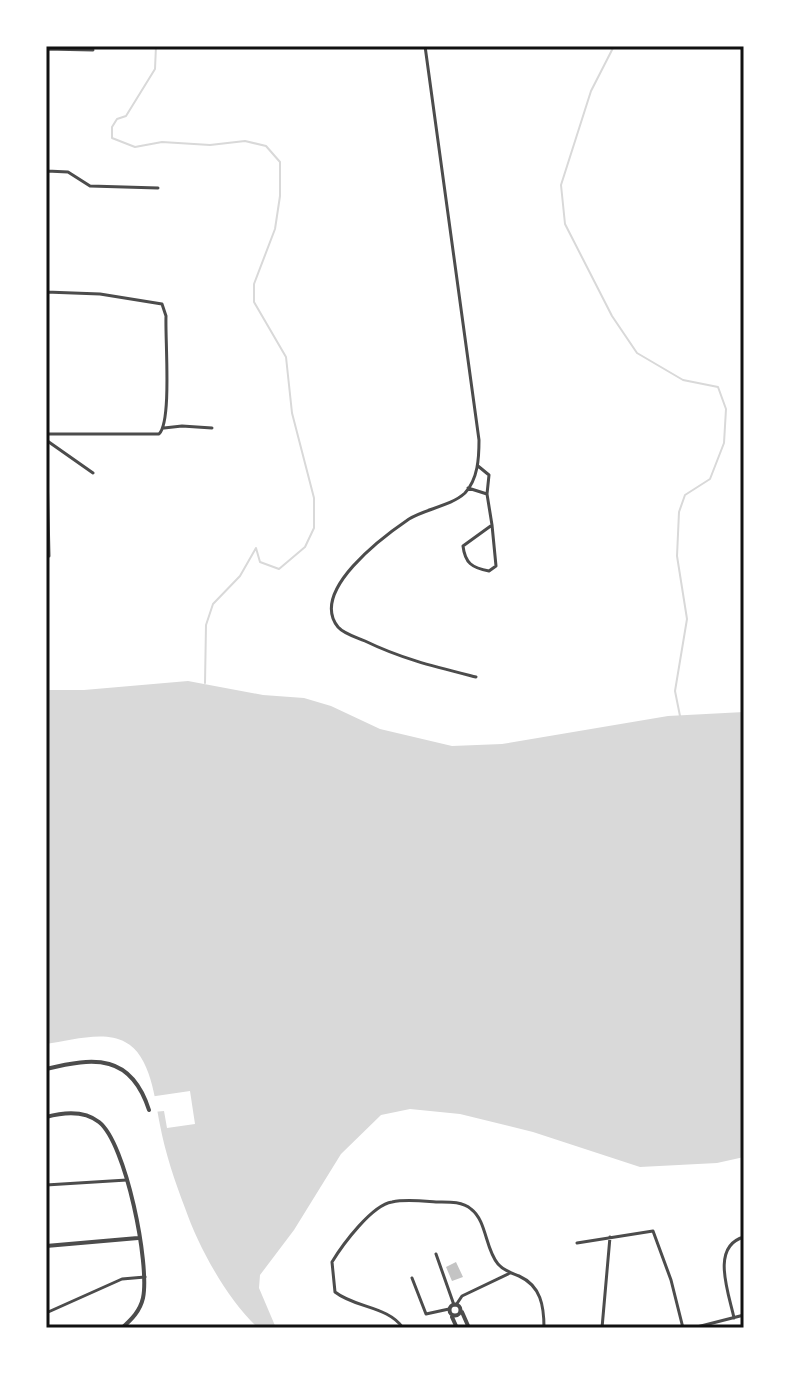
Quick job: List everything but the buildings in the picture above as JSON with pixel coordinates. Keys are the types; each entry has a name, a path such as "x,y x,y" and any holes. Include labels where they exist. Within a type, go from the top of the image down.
{"street":[{"path":"425,46 479,440 478,466 463,495 416,515 381,539 338,583 332,607 336,624 346,633 403,659 476,677"},
{"path":"742,46 744,65"},
{"path":"48,556 46,49 93,50"},
{"path":"46,171 68,172 90,186 158,188"},
{"path":"46,292 100,294 162,304 166,316 167,403 164,428 159,434 46,434"},
{"path":"164,428 212,428"},
{"path":"46,440 93,473"},
{"path":"478,466 489,475 487,494 492,525 496,566 489,571 475,569 468,562 463,546 492,525"},
{"path":"468,488 487,494"},
{"path":"46,1069 79,1061 118,1066 134,1078 142,1089 149,1110"},
{"path":"46,1117 82,1114 101,1123 114,1141 127,1180 145,1277 140,1306 122,1328"},
{"path":"46,1185 127,1180"},
{"path":"403,1328 387,1314 347,1302 335,1292 332,1262 365,1220 381,1207 390,1202 423,1201 460,1203 470,1207 476,1214 493,1257 501,1267 527,1280 541,1296 544,1328"},
{"path":"577,1243 654,1233 683,1328"},
{"path":"602,1328 610,1237"},
{"path":"734,1318 723,1270 728,1248 736,1239 744,1237"},
{"path":"46,1246 138,1238"},
{"path":"436,1254 454,1308 457,1328"},
{"path":"412,1278 426,1314 454,1308 462,1296 510,1273"},
{"path":"46,1313 122,1279 145,1277"},
{"path":"454,1308 469,1328"},
{"path":"693,1328 744,1315"}],"shaded area":[{"path":"188,681 263,695 304,698 331,706 380,729 452,746 502,744 668,716 744,712 744,1157 717,1163 640,1167 533,1132 460,1114 410,1109 381,1115 341,1154 294,1230 260,1275 259,1288 276,1328 258,1328 225,1288 191,1223 171,1167 154,1091 141,1057 125,1042 107,1037 46,1044 46,690 84,690"}],"pier":[{"path":"190,1091 195,1124 167,1128 164,1111 153,1112 149,1097"}],"waterway":[{"path":"156,46 155,69 126,116 117,119 112,127 112,138 135,147 162,142 210,145 245,141 266,146 280,162 280,196 275,229 254,284 254,302 286,357 292,413 314,498 314,528 305,547 279,569 260,562 256,548 240,576 213,604 206,625 205,683"},
{"path":"614,46 591,91 561,185 565,224 612,316 637,353 683,380 718,387 726,409 724,443 710,479 685,495 679,512 677,556 687,619 675,691 680,716"}]}
